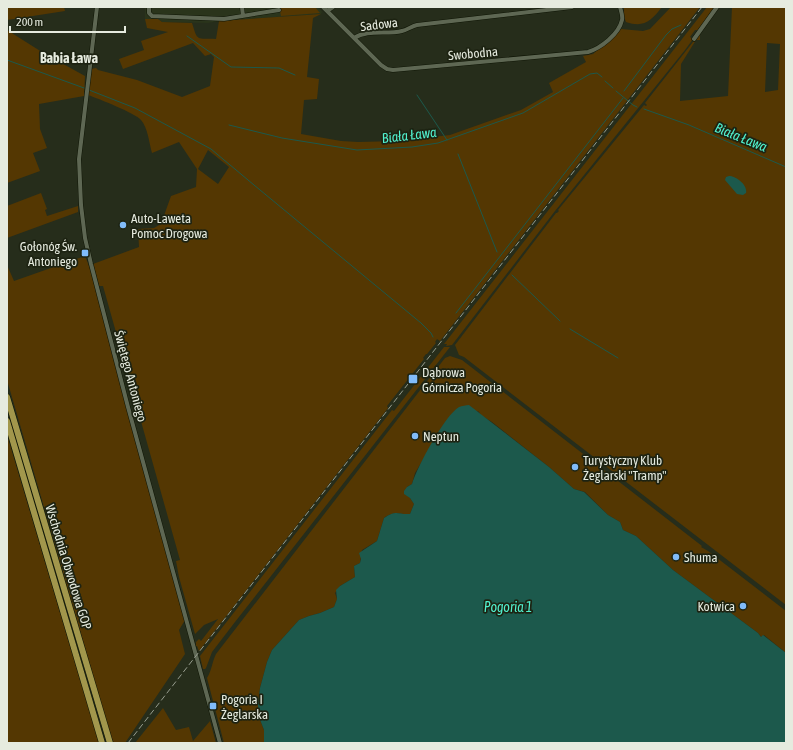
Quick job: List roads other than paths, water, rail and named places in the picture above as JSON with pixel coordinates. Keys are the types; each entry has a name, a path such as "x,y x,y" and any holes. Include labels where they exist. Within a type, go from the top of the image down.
{"highway":[{"name":"Wschodnia Obwodowa GOP","path":"7,397 109,742"},
{"name":"Wschodnia Obwodowa GOP","path":"7,421 102,743"}],"street":[{"name":"Świętego Antoniego","path":"96,7 79,159 80,194 84,230 91,265 126,399 220,743"},
{"path":"148,7 148,13 152,16 224,19 279,10"},
{"path":"242,7 243,16"},
{"name":"Swobodna","path":"323,7 382,65 392,70 584,53 597,48 616,32 622,20 620,7"},
{"path":"327,11 333,7"},
{"name":"Sadowa","path":"354,38 360,34 402,31 417,25 572,7"},
{"path":"694,39 717,7"}],"water":[{"path":"732,176 743,184 746,193 743,195 737,194 725,180 726,177"},
{"name":"Pogoria 1","path":"469,405 549,467 574,489 584,492 608,515 620,522 623,530 636,536 673,570 758,633 761,637 763,635 786,653 786,743 264,743 264,730 259,717 258,705 260,688 272,650 299,620 334,607 337,599 336,590 355,577 354,566 360,563 361,559 359,553 377,541 384,518 395,513 410,514 414,504 410,498 404,494 404,491 412,484 425,454 446,420 459,407"}],"waterway":[{"path":"624,91 666,35 672,29 681,25"},
{"path":"187,36 231,67 279,68 295,75"},
{"path":"7,60 84,88"},
{"name":"Biała Ława","path":"229,125 282,138 357,150 412,147 438,143 523,113 590,74 597,73 602,77"},
{"name":"Biała Ława","path":"605,81 613,88"},
{"path":"89,90 135,108 211,149 421,323 433,337"},
{"name":"Biała Ława","path":"616,91 637,107"},
{"path":"417,95 447,140"},
{"path":"456,313 623,98"},
{"name":"Biała Ława","path":"644,109 689,125 786,167"},
{"path":"458,154 497,252"},
{"path":"512,275 560,321"},
{"path":"570,329 618,358"}],"railway":[{"path":"128,743 702,7"}],"place":[{"name":"Auto-Laweta Pomoc Drogowa","path":"123,225"},
{"name":"Gołonóg Św. Antoniego","path":"85,253"},
{"name":"Dąbrowa Górnicza Pogoria","path":"413,379"},
{"name":"Neptun","path":"415,436"},
{"name":"Turystyczny Klub Żeglarski \"Tramp\"","path":"575,467"},
{"name":"Shuma","path":"676,557"},
{"name":"Kotwica","path":"743,606"},
{"name":"Pogoria I Żeglarska","path":"213,706"}],"district":[{"name":"Babia Ława","path":"69,58"}]}
